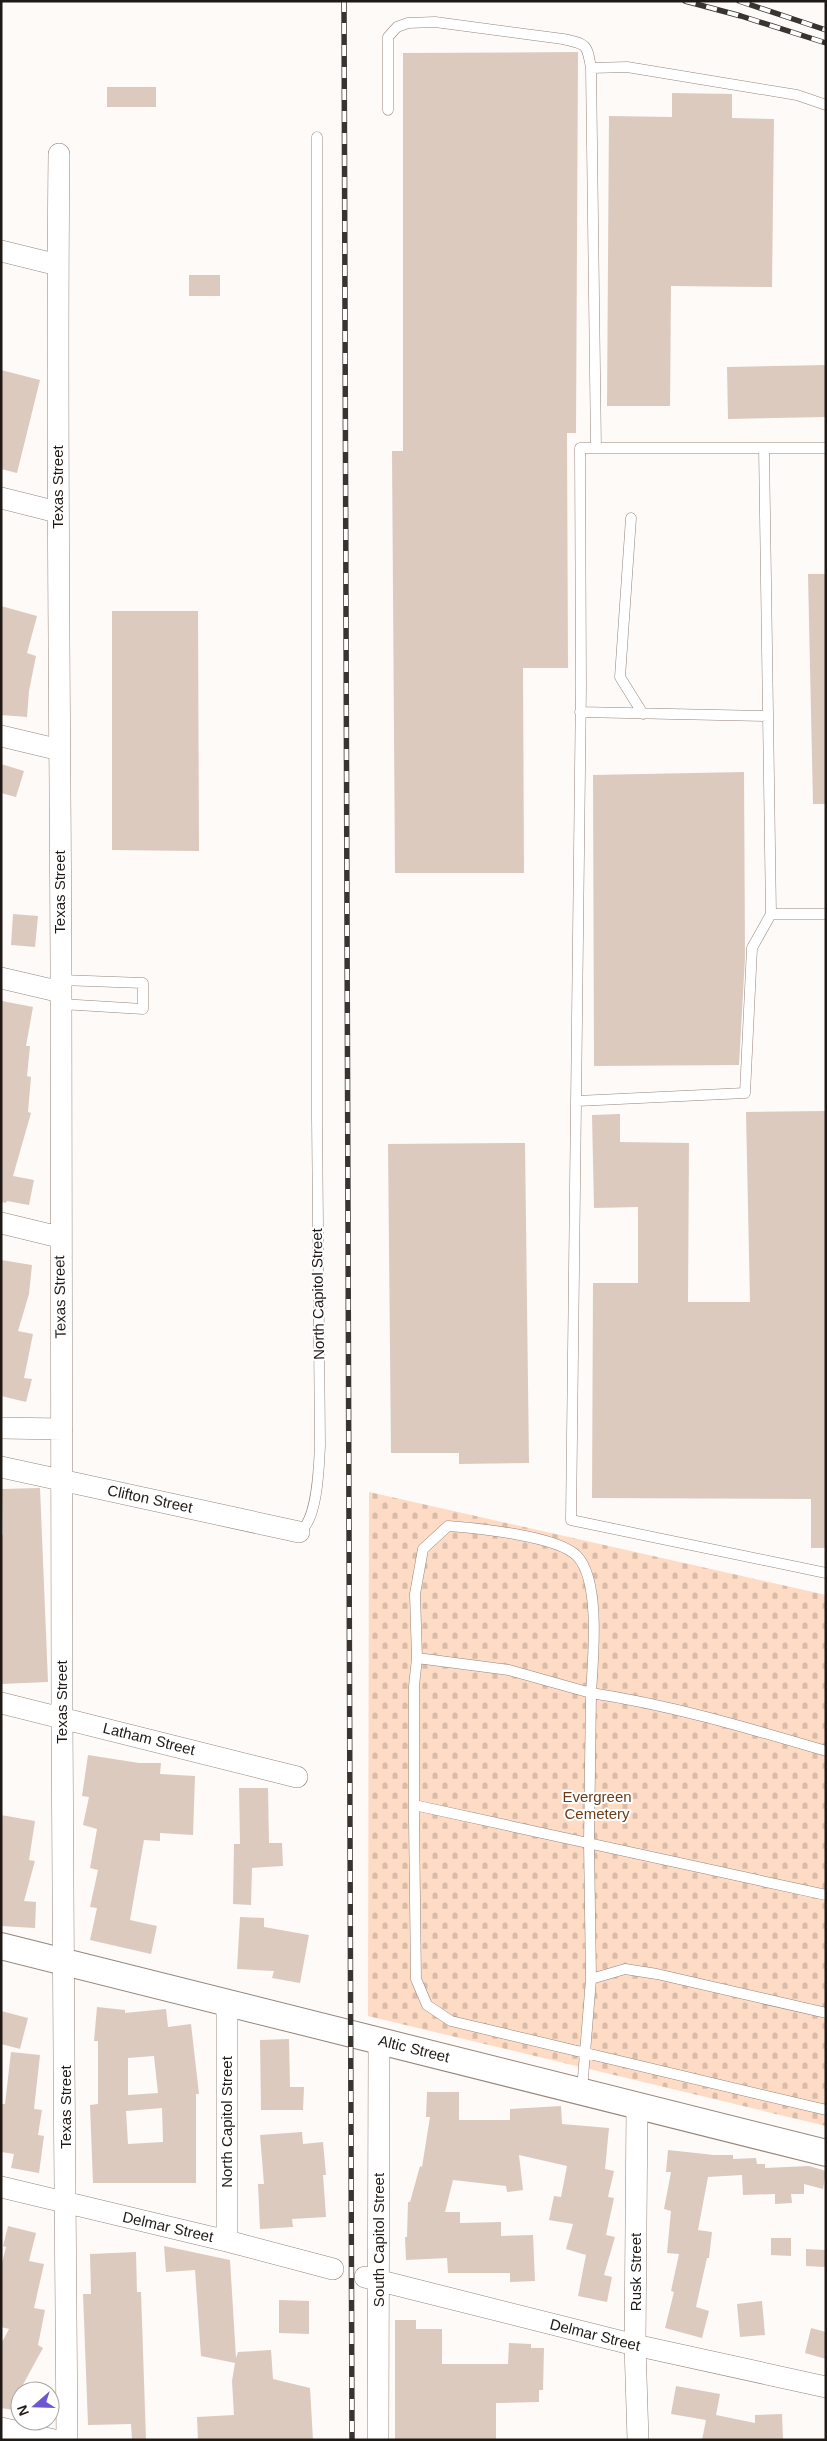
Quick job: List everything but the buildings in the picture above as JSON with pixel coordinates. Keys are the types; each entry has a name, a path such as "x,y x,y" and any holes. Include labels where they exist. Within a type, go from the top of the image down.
{"street":[{"name":"Texas Street","path":"59,154 57,512 60,750 60,1237 63,1479 62,1717 67,2440"},
{"path":"1,252 58,265"},
{"path":"1,498 57,512"},
{"path":"1,736 60,750"},
{"path":"1,978 61,992"},
{"path":"1,1223 60,1237"},
{"path":"1,1428 62,1429"},
{"name":"Clifton Street","path":"1,1467 299,1532"},
{"name":"Latham Street","path":"1,1703 297,1777"},
{"name":"Altic Street","path":"1,1946 826,2153"},
{"name":"North Capitol Street","path":"227,2002 228,2241"},
{"name":"South Capitol Street","path":"378,2440 372,2279 379,2040"},
{"name":"Rusk Street","path":"637,2105 635,2345 638,2440"},
{"name":"Delmar Street","path":"1,2187 228,2241 333,2269"},
{"name":"Delmar Street","path":"372,2279 635,2345 826,2387"},
{"path":"1,2428 54,2440"}],"lane":[{"path":"388,110 388,37 397,27 408,23 435,22 564,38 584,43 588,49 591,68 596,448"},
{"path":"591,68 627,67 796,95 826,105"},
{"name":"North Capitol Street","path":"299,1532 304,1529 308,1520 318,1484 320,1445 317,1051 317,137"},
{"path":"826,448 580,448 577,1101 571,1520 826,1573"},
{"path":"577,1101 745,1093 752,948 771,914 764,448"},
{"path":"631,518 620,677 643,714"},
{"path":"580,712 768,716"},
{"path":"771,914 826,914"},
{"path":"143,983 143,1009 61,992 143,983"},
{"path":"582,2091 585,2052 591,1979 589,1843 594,1617 589,1574 576,1555 554,1544 498,1530 448,1526 423,1549 415,1594 418,1658 414,1686 416,1979 427,2004 451,2021 585,2052 826,2110"},
{"path":"418,1658 509,1670 591,1693 627,1698 701,1714 826,1751"},
{"path":"414,1805 826,1895"},
{"path":"591,1979 625,1969 657,1974 826,2013"}],"green space":[{"name":"Evergreen Cemetery","path":"369,1492 826,1595 826,2126 368,2016"}],"railway":[{"path":"344,1 352,2440"},
{"path":"685,1 741,16 826,43"},
{"path":"739,1 826,30"}]}
